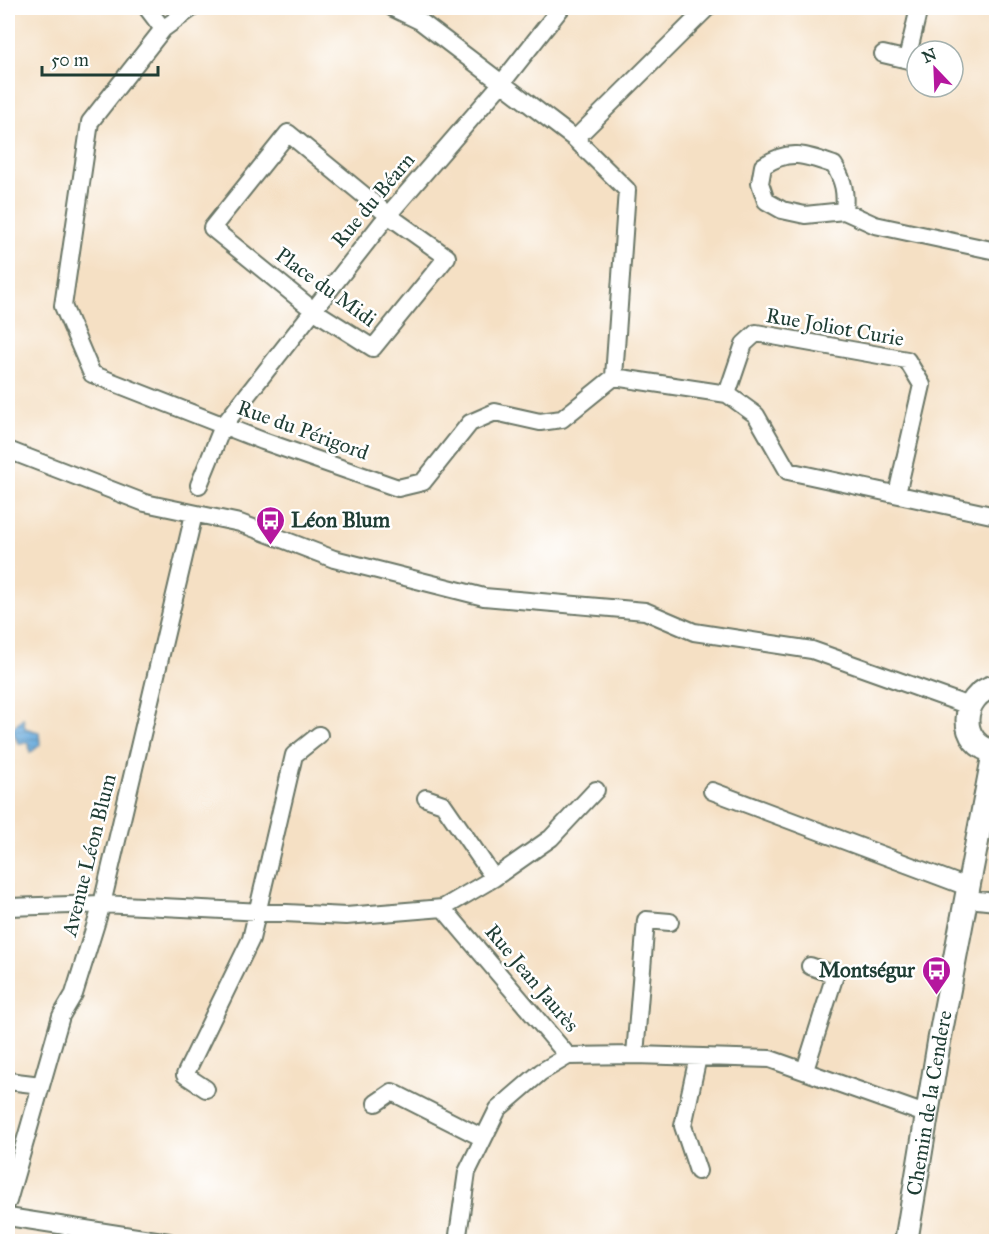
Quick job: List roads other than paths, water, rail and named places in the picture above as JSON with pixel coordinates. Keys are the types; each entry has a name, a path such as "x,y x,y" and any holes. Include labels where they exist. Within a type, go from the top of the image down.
{"street":[{"path":"147,8 163,29"},
{"name":"Rue du Périgord","path":"192,8 163,29 90,122 63,306 92,374 223,426 398,488 423,482 470,423 495,412 540,422 562,418 614,376"},
{"path":"393,8 420,21 575,139 627,190 614,376 728,394 756,415 788,471 996,516"},
{"name":"Rue du Béarn","path":"199,485 223,426 388,215 501,84 561,8"},
{"path":"575,139 707,8"},
{"path":"915,39 919,8"},
{"path":"883,54 905,59"},
{"name":"Place du Midi","path":"288,133 388,215 447,257 372,348 313,310 212,228 288,133"},
{"path":"844,211 846,197 843,180 834,165 799,155 779,155 763,166 760,183 766,201 782,210 805,215 844,211 875,225 996,251"},
{"name":"Rue Joliot Curie","path":"728,394 744,344 756,333 907,360 922,385 897,494"},
{"path":"8,450 145,503 240,523 334,560 484,597 645,611 694,632 812,650 969,706 977,695 996,686"},
{"name":"Avenue Léon Blum","path":"8,1201 62,1016 74,994 102,904 194,514"},
{"name":"Chemin de la Cendere","path":"906,1242 948,989 969,893 995,752 979,745 969,731 969,706"},
{"path":"206,1089 185,1075 251,939 294,755 320,735"},
{"path":"8,907 102,904 346,916 443,908 494,878 551,838 596,790"},
{"path":"712,791 996,902"},
{"path":"426,798 442,804 494,878"},
{"name":"Rue Jean Jaurès","path":"443,908 568,1056 635,1055 770,1059 928,1115"},
{"path":"635,1055 646,920 670,922"},
{"path":"805,1070 836,975 810,966"},
{"path":"457,1242 466,1172 498,1109 541,1072 568,1056"},
{"path":"698,1057 683,1126 698,1171"},
{"path":"8,1081 41,1085"},
{"path":"376,1102 392,1092 483,1138"},
{"path":"8,1217 104,1237 169,1242"}],"water":[{"path":"23,718 25,728 39,732 40,745 30,753 29,743 18,743 12,729"}],"place":[{"name":"Léon Blum","path":"270,546"},
{"name":"Montségur","path":"936,996"}]}
